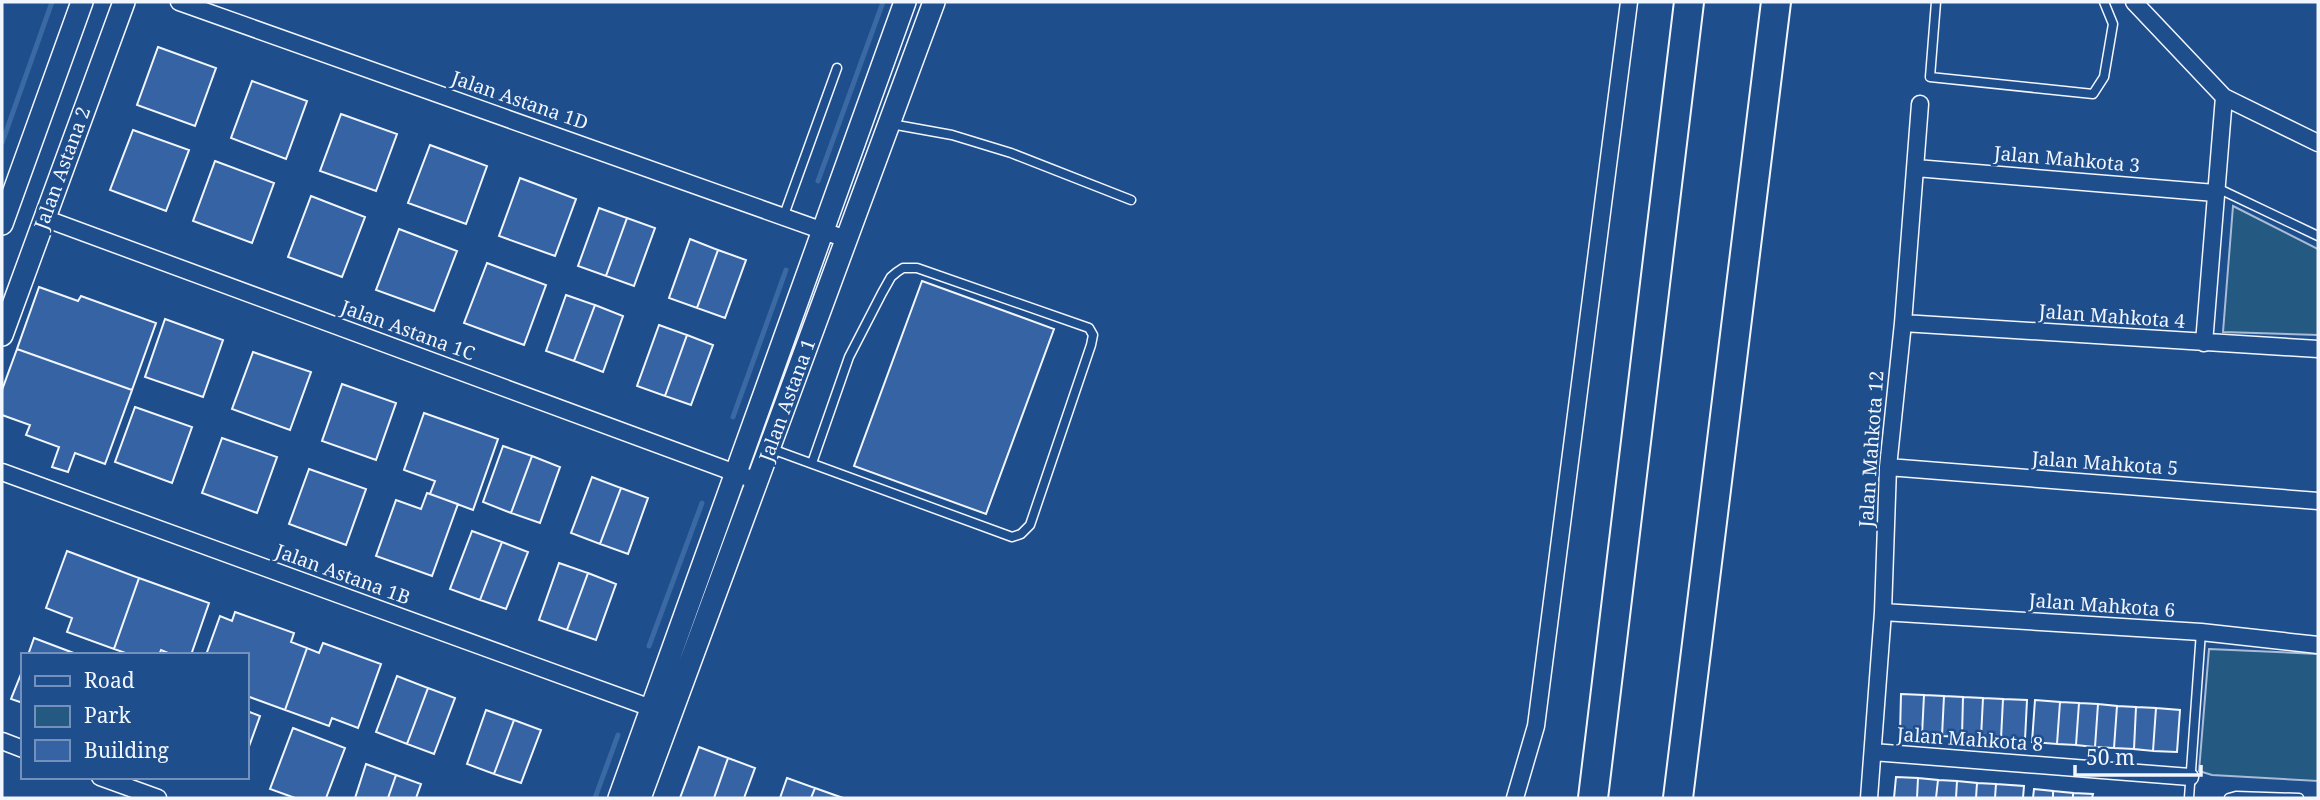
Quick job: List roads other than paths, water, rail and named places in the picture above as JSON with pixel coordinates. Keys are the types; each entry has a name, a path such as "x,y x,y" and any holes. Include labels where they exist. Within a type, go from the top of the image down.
{"highway":[{"path":"1593,798 1689,2"},
{"path":"1678,798 1776,2"}],"street":[{"name":"Jalan Astana 2","path":"3,216 82,2"},
{"name":"Jalan Astana 2","path":"2,335 124,2"},
{"name":"Jalan Astana 1D","path":"179,2 846,239"},
{"name":"Jalan Astana 1","path":"640,798 661,712 736,473 905,2"},
{"name":"Jalan Astana 1","path":"619,798 661,712 757,481 934,2"},
{"path":"1516,798 1536,726 1629,2"},
{"path":"2134,2 2224,97 2318,144"},
{"path":"2204,343 2224,97"},
{"name":"Jalan Mahkota 12","path":"1869,798 1883,612 1888,467 1903,323 1920,104"},
{"name":"Jalan Mahkota 3","path":"1916,168 2215,190"},
{"name":"Jalan Astana 1C","path":"44,218 757,481"},
{"name":"Jalan Mahkota 4","path":"1903,323 2318,348"},
{"name":"Jalan Mahkota 5","path":"1888,467 2318,501"},
{"name":"Jalan Astana 1B","path":"2,474 661,712"},
{"name":"Jalan Mahkota 6","path":"1883,612 2201,632 2318,645"},
{"path":"2,741 21,748"},
{"name":"Jalan Mahkota 8","path":"1873,752 2190,777"},
{"path":"106,779 158,798"}],"lane":[{"path":"1936,2 1930,77 2093,94 2104,77 2113,24 2104,2"},
{"path":"784,215 837,68"},
{"path":"888,124 953,135 1011,152 1131,200"},
{"path":"2215,190 2318,236"},
{"path":"769,448 1012,537 1021,534 1030,525 1093,335 1089,328 917,268 903,268 891,277 849,357 812,463"},
{"path":"2189,798 2201,632"},
{"path":"2229,798 2299,798"}],"waterway":[{"path":"2,143 52,2"},
{"path":"818,181 883,2"},
{"path":"733,417 786,270"},
{"path":"649,646 702,503"},
{"path":"595,798 618,735"}]}
